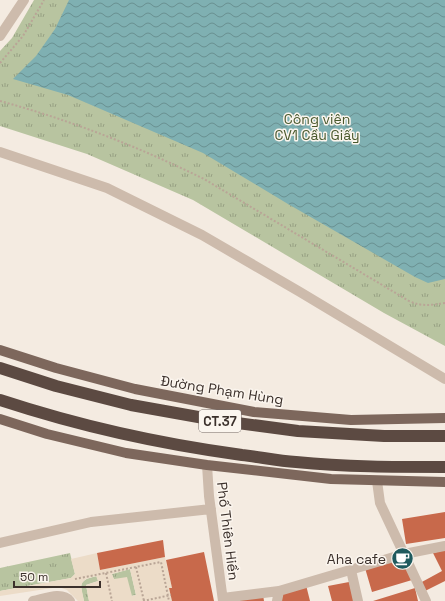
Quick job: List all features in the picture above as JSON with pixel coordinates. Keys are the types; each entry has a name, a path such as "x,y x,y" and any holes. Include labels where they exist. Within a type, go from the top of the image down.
{"highway":[{"name":"CT.37","path":"0,368 56,386 131,405 215,420 298,431 384,436 445,436"},
{"name":"CT.37","path":"0,400 47,416 124,435 211,451 296,462 383,467 445,467"}],"main road":[{"name":"Đường Phạm Hùng","path":"0,350 56,368 135,389 254,412 351,420 445,418"},
{"path":"0,419 47,434 119,451 207,465 331,479 445,482"}],"street":[{"path":"0,36 24,0"},
{"path":"0,152 107,188 202,235 445,379"},
{"name":"Phố Thiên Hiền","path":"207,465 209,496 223,599"},
{"path":"377,481 380,503 426,601"},
{"path":"0,543 91,522 211,509"},
{"path":"223,599 278,596 351,570 404,554 445,546"},
{"path":"351,570 358,601"},
{"path":"33,601 61,595 70,601"}],"path":[{"path":"0,64 23,36 44,0"},
{"path":"0,101 103,135 174,165 204,179 409,301 418,305 429,306 445,303"},
{"path":"74,580 160,562 169,601"},
{"path":"136,567 144,601 171,595"},
{"path":"106,573 112,601"}],"green space":[{"name":"Công viên CV1 Cầu Giấy","path":"34,0 445,0 445,346 384,313 193,200 87,154 0,126 0,51 12,38"},
{"path":"70,553 75,574 71,578 0,591 0,568"},
{"path":"130,569 136,595 131,596 113,578 112,574"},
{"path":"97,576 98,581 86,585 89,601 84,601 81,587 83,581"}],"shaded area":[{"path":"97,553 100,570 165,557 172,588 169,588 172,601 89,601 86,585 98,581 96,576 86,579 82,583 81,586 84,601 78,601 67,590 59,587 0,596 0,591 71,578 75,574 71,559","holes":["130,569 136,595 132,596 127,577 114,579 112,574"]}],"water":[{"name":"Công viên CV1 Cầu Giấy","path":"69,0 445,0 445,279 428,283 415,277 203,153 68,95 13,79 36,56 55,29"}],"building":[{"path":"445,512 445,538 406,544 402,519"},
{"path":"163,540 165,557 100,570 97,553"},
{"path":"445,550 445,581 425,591 420,583 442,571 433,553"},
{"path":"204,552 214,601 172,601 169,588 172,588 166,560"},
{"path":"405,556 412,580 372,592 365,568"},
{"path":"349,582 355,601 332,601 328,586"},
{"path":"306,585 310,601 282,601 280,593"},
{"path":"415,588 418,601 373,601"},
{"path":"263,595 264,601 230,601"}],"place":[{"name":"Aha cafe","path":"402,559"}]}
